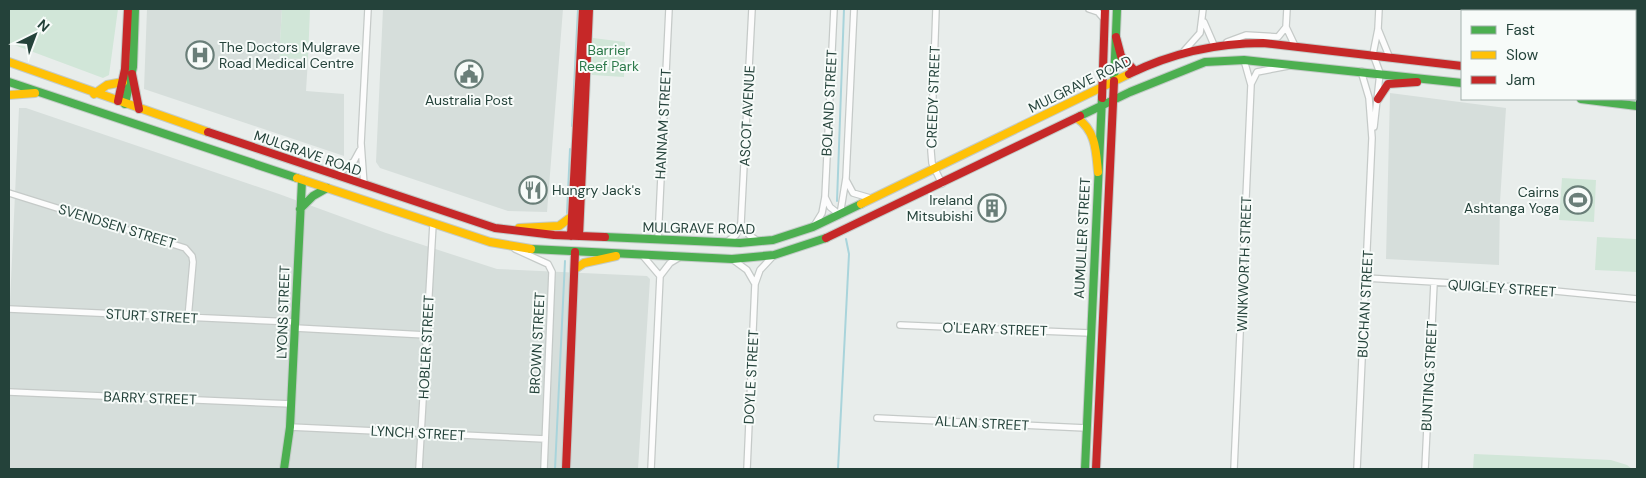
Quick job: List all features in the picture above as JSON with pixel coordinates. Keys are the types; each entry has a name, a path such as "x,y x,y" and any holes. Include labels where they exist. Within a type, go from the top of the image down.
{"main road":[{"path":"121,103 128,9"},
{"path":"135,9 132,74 139,109"},
{"path":"575,236 571,217 583,9"},
{"path":"566,469 575,236 589,9"},
{"name":"AUMULLER STREET","path":"1085,469 1090,333 1104,86 1105,9"},
{"name":"AUMULLER STREET","path":"1096,469 1117,9"},
{"path":"1116,37 1124,60 1135,71"},
{"name":"MULGRAVE ROAD","path":"9,62 94,94 482,225 507,230 575,236 723,243 759,242 785,237 813,227 1135,71 1184,51 1223,44 1263,43 1373,54 1461,66"},
{"name":"MULGRAVE ROAD","path":"9,82 433,224 506,246 575,252 732,259 774,255 829,236 942,184 1114,100 1192,65 1216,61 1244,60 1461,83"},
{"path":"117,117 132,74"},
{"path":"1378,99 1384,87 1392,82 1444,81"},
{"path":"94,94 108,85 122,82"},
{"path":"9,95 40,92"},
{"path":"1589,100 1637,106"},
{"path":"1077,118 1086,122 1093,136 1098,172"},
{"name":"LYONS STREET","path":"291,469 289,446 300,209 304,165"},
{"path":"300,209 313,196 327,188"},
{"path":"1094,253 1099,233 1100,214 1108,211"},
{"path":"507,230 559,226 571,217"},
{"path":"575,269 584,263 628,254"},
{"name":"LYONS STREET","path":"284,469 289,446"}],"street":[{"path":"364,185 361,150 368,9"},
{"name":"HANNAM STREET","path":"658,240 669,9"},
{"name":"ASCOT AVENUE","path":"741,223 752,9"},
{"name":"BOLAND STREET","path":"813,227 822,213 825,197 834,9"},
{"name":"BOLAND STREET","path":"840,214 846,178 854,9"},
{"name":"CREEDY STREET","path":"936,9 931,151 935,169 942,184"},
{"path":"1089,9 1098,12 1105,20"},
{"path":"1184,51 1200,33 1203,9"},
{"path":"1287,9 1286,27 1295,46"},
{"path":"1373,54 1378,30 1379,9"},
{"path":"1203,18 1214,45"},
{"path":"1223,44 1246,35 1278,37 1286,27"},
{"path":"1378,30 1388,56"},
{"name":"BUCHAN STREET","path":"1357,469 1372,138 1380,73 1373,54"},
{"name":"WINKWORTH STREET","path":"1234,469 1251,85 1244,60"},
{"path":"1251,85 1257,72 1280,69 1293,64"},
{"name":"BUCHAN STREET","path":"1361,71 1369,98 1372,138"},
{"path":"336,176 354,161 361,150"},
{"path":"846,178 853,193 874,198"},
{"name":"SVENDSEN STREET","path":"9,193 185,248 192,256 188,318"},
{"path":"825,197 830,207 840,214"},
{"path":"741,223 748,235 759,242"},
{"path":"723,243 736,235 741,223"},
{"name":"HOBLER STREET","path":"419,469 433,224"},
{"name":"BROWN STREET","path":"506,246 546,264 552,270 544,469"},
{"path":"642,254 660,276"},
{"name":"DOYLE STREET","path":"747,469 755,284 760,270 774,255"},
{"path":"651,469 660,276 670,263 682,256"},
{"path":"732,259 747,270 755,284"},
{"name":"QUIGLEY STREET","path":"1366,278 1503,286 1637,299"},
{"name":"BUNTING STREET","path":"1425,469 1434,282"},
{"name":"STURT STREET","path":"9,309 188,318 426,335"},
{"name":"O'LEARY STREET","path":"900,325 1090,333"},
{"name":"BARRY STREET","path":"9,392 292,404"},
{"name":"ALLAN STREET","path":"877,418 1086,428"},
{"name":"LYNCH STREET","path":"290,427 545,439"}],"shaded area":[{"path":"147,9 282,9 279,58 308,59 306,91 344,94 344,156 144,89"},
{"path":"383,9 563,9 547,212 508,211 380,168 376,162"},
{"path":"1390,93 1506,108 1500,202 1499,265 1386,259"},
{"path":"19,108 26,108 279,194 386,233 497,269 647,276 650,279 638,469 9,469 9,324"}],"green space":[{"path":"9,9 118,9 109,75 103,78 9,43"},
{"path":"282,9 310,9 308,59 279,58"},
{"name":"Barrier Reef Park","path":"593,38 625,42 624,77 592,75"},
{"name":"Cairns Ashtanga Yoga","path":"1562,178 1596,180 1594,222 1559,220"},
{"path":"1637,204 1637,272 1595,270 1597,237 1636,239"},
{"path":"1474,454 1611,460 1627,465 1632,469 1473,469"}],"waterway":[{"path":"572,126 578,9"},
{"path":"837,201 844,9"},
{"path":"567,213 570,149"},
{"path":"838,469 849,254 846,239"},
{"path":"555,469 565,261"}],"traffic: fast":[{"path":"125,104 133,67 135,9"},
{"path":"1114,81 1117,9"},
{"path":"1080,116 1130,92 1205,62 1244,60 1461,83"},
{"path":"9,82 297,178"},
{"path":"1085,469 1102,98"},
{"path":"1589,100 1637,106"},
{"path":"284,469 290,427 302,180"},
{"path":"300,209 313,196 327,188"},
{"path":"605,237 740,243 773,240 813,227 861,204"},
{"path":"531,249 732,259 774,255 826,238"}],"traffic: slow":[{"path":"9,62 208,132"},
{"path":"861,204 1129,74"},
{"path":"94,94 107,85 123,82"},
{"path":"9,95 35,93"},
{"path":"1077,118 1088,129 1094,142 1098,172"},
{"path":"297,178 490,242 531,249"},
{"path":"519,228 559,226 571,217"},
{"path":"575,269 584,263 616,256"}],"traffic: jam":[{"path":"118,101 125,69 128,9"},
{"path":"571,236 583,9"},
{"path":"579,236 589,9"},
{"path":"1102,98 1105,9"},
{"path":"1116,37 1121,56 1135,71"},
{"path":"1129,74 1178,55 1211,47 1246,43 1263,43 1461,66"},
{"path":"132,74 139,109"},
{"path":"1096,469 1114,81"},
{"path":"1378,99 1388,84 1417,82"},
{"path":"826,238 1080,116"},
{"path":"208,132 495,228 554,235 605,237"},
{"path":"566,469 575,252"}],"place":[{"name":"The Doctors Mulgrave Road Medical Centre","path":"200,55"},
{"name":"Australia Post","path":"469,74"},
{"name":"Hungry Jack's","path":"533,190"},
{"name":"Cairns Ashtanga Yoga","path":"1578,200"},
{"name":"Ireland Mitsubishi","path":"992,208"}]}
